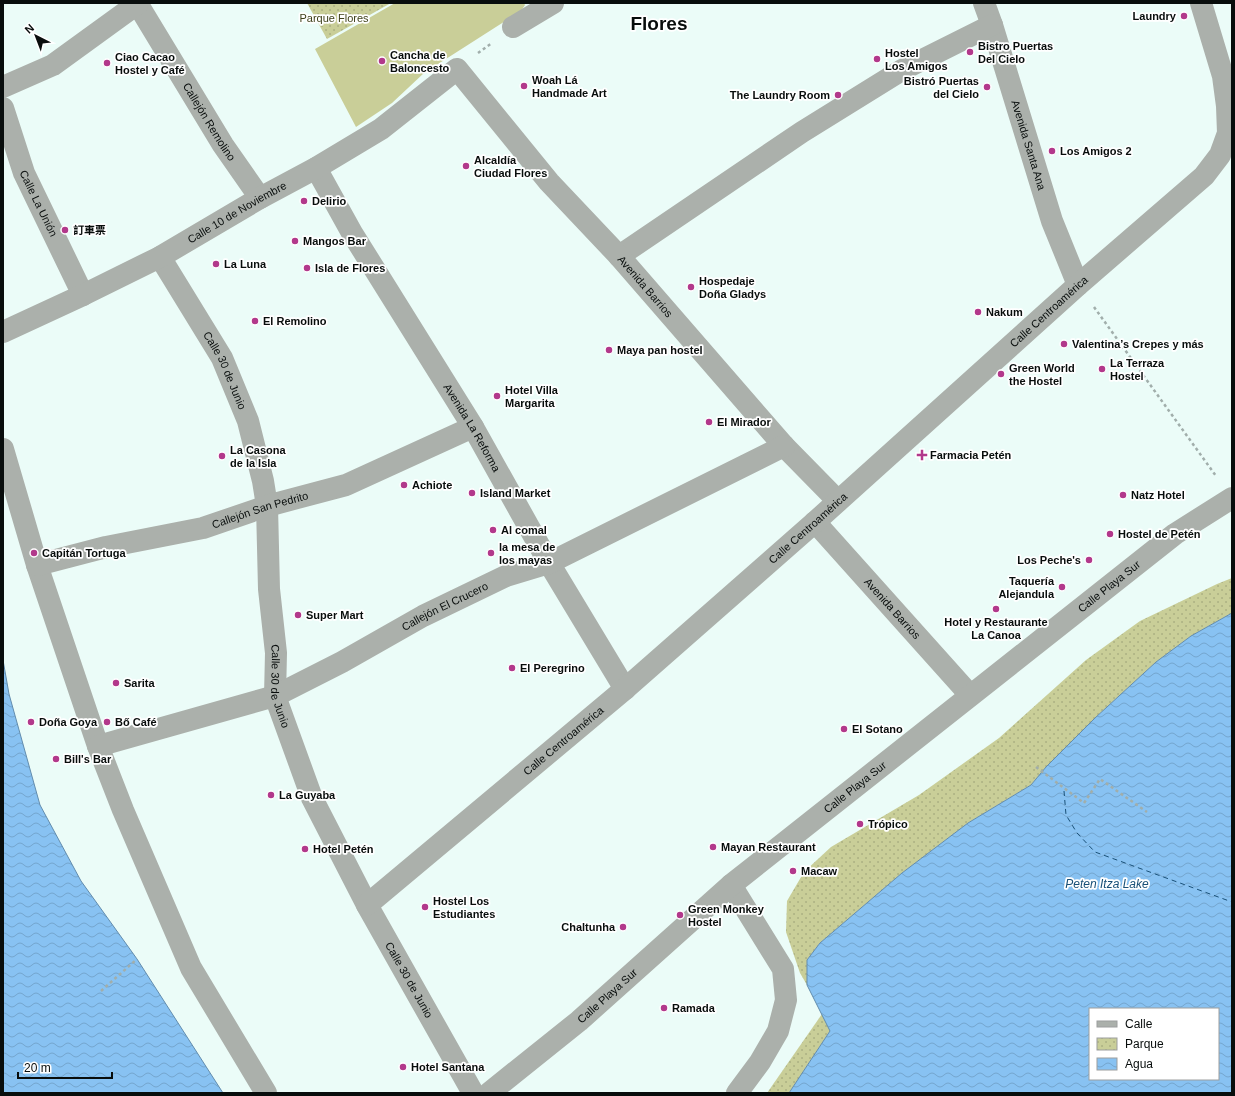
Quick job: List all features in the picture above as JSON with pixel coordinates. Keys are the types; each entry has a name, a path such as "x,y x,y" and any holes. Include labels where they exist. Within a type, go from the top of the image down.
{"street":[{"path":"513,27 553,3"},
{"name":"Avenida Santa Ana","path":"984,3 1052,221 1078,285"},
{"name":"Calle Centroamérica","path":"367,904 624,689 815,522 1078,285 1204,176 1220,155 1228,133 1227,106 1223,76 1201,3"},
{"path":"3,87 53,64 137,4"},
{"name":"Callejón Remolino","path":"137,4 223,145 260,198"},
{"path":"619,256 802,132 889,78 992,25"},
{"name":"Calle 10 de Noviembre","path":"3,332 160,257 260,198 316,168 381,129 457,69"},
{"name":"Avenida Barrios","path":"457,69 549,182 619,256 784,446 838,501"},
{"name":"Calle La Unión","path":"3,108 24,173 83,295"},
{"name":"Avenida La Reforma","path":"316,168 352,233 473,426 549,563 624,689"},
{"name":"Calle 30 de Junio","path":"160,257 222,358 248,421 263,481 266,506 269,589 276,653 275,696 312,798 367,904 473,1093"},
{"name":"Callejón San Pedrito","path":"36,565 106,547 203,528 266,506 346,485 473,426"},
{"name":"Callejón El Crucero","path":"98,746 275,696 342,662 423,616 506,576 549,563 784,446"},
{"path":"3,449 36,565 98,746 123,810 190,968 266,1093"},
{"name":"Calle Playa Sur","path":"490,1093 579,1021 731,885 1175,534 1232,498"},
{"name":"Avenida Barrios","path":"815,522 970,695"},
{"path":"731,885 783,969 786,1000 778,1030 760,1062 737,1093"}],"path":[{"path":"457,69 513,27"},
{"path":"1078,285 1218,478"},
{"path":"1036,767 1084,803 1100,779 1147,812"},
{"path":"101,991 137,959"}],"green space":[{"name":"Parque Flores","path":"307,3 391,3 327,39"},
{"name":"Cancha de Baloncesto","path":"395,3 524,3 525,5 521,11 424,73 392,103 356,127 315,49"},
{"path":"1232,578 1232,613 1191,636 1156,662 1095,718 1046,767 1031,785 968,823 902,873 820,943 807,960 807,985 800,973 786,932 787,901 804,872 831,847 919,795 999,738 1086,660 1140,621"},
{"path":"822,1014 830,1031 789,1093 767,1093"}],"water":[{"name":"Peten Itza Lake","path":"1232,613 1232,1093 789,1093 830,1031 807,985 807,960 820,943 902,873 968,823 1031,785 1046,767 1095,718 1156,662 1191,636"},
{"path":"3,660 9,694 40,805 81,881 137,959 223,1093 3,1093"}],"ferry route":[{"path":"1064,791 1066,815 1077,833 1095,852 1232,902"}],"place":[{"name":"Laundry","path":"1184,16"},
{"name":"Bistro Puertas Del Cielo","path":"970,52"},
{"name":"Hostel Los Amigos","path":"877,59"},
{"name":"Cancha de Baloncesto","path":"382,61"},
{"name":"Ciao Cacao Hostel y Café","path":"107,63"},
{"name":"Woah Lá Handmade Art","path":"524,86"},
{"name":"Bistró Puertas del Cielo","path":"987,87"},
{"name":"The Laundry Room","path":"838,95"},
{"name":"Los Amigos 2","path":"1052,151"},
{"name":"Alcaldía Ciudad Flores","path":"466,166"},
{"name":"Delirio","path":"304,201"},
{"name":"訂車票","path":"65,230"},
{"name":"Mangos Bar","path":"295,241"},
{"name":"La Luna","path":"216,264"},
{"name":"Isla de Flores","path":"307,268"},
{"name":"Hospedaje Doña Gladys","path":"691,287"},
{"name":"Nakum","path":"978,312"},
{"name":"El Remolino","path":"255,321"},
{"name":"Valentina’s Crepes y más","path":"1064,344"},
{"name":"Maya pan hostel","path":"609,350"},
{"name":"La Terraza Hostel","path":"1102,369"},
{"name":"Green World the Hostel","path":"1001,374"},
{"name":"Hotel Villa Margarita","path":"497,396"},
{"name":"El Mirador","path":"709,422"},
{"name":"Farmacia Petén","path":"922,455"},
{"name":"La Casona de la Isla","path":"222,456"},
{"name":"Achiote","path":"404,485"},
{"name":"Island Market","path":"472,493"},
{"name":"Natz Hotel","path":"1123,495"},
{"name":"Al comal","path":"493,530"},
{"name":"Hostel de Petén","path":"1110,534"},
{"name":"Capitán Tortuga","path":"34,553"},
{"name":"la mesa de los mayas","path":"491,553"},
{"name":"Los Peche's","path":"1089,560"},
{"name":"Taquería Alejandula","path":"1062,587"},
{"name":"Hotel y Restaurante La Canoa","path":"996,609"},
{"name":"Super Mart","path":"298,615"},
{"name":"El Peregrino","path":"512,668"},
{"name":"Sarita","path":"116,683"},
{"name":"Doña Goya","path":"31,722"},
{"name":"Bő Café","path":"107,722"},
{"name":"El Sotano","path":"844,729"},
{"name":"Bill's Bar","path":"56,759"},
{"name":"La Guyaba","path":"271,795"},
{"name":"Trópico","path":"860,824"},
{"name":"Mayan Restaurant","path":"713,847"},
{"name":"Hotel Petén","path":"305,849"},
{"name":"Macaw","path":"793,871"},
{"name":"Hostel Los Estudiantes","path":"425,907"},
{"name":"Green Monkey Hostel","path":"680,915"},
{"name":"Chaltunha","path":"623,927"},
{"name":"Ramada","path":"664,1008"},
{"name":"Hotel Santana","path":"403,1067"}],"district":[{"name":"Flores","path":"659,23"}]}
